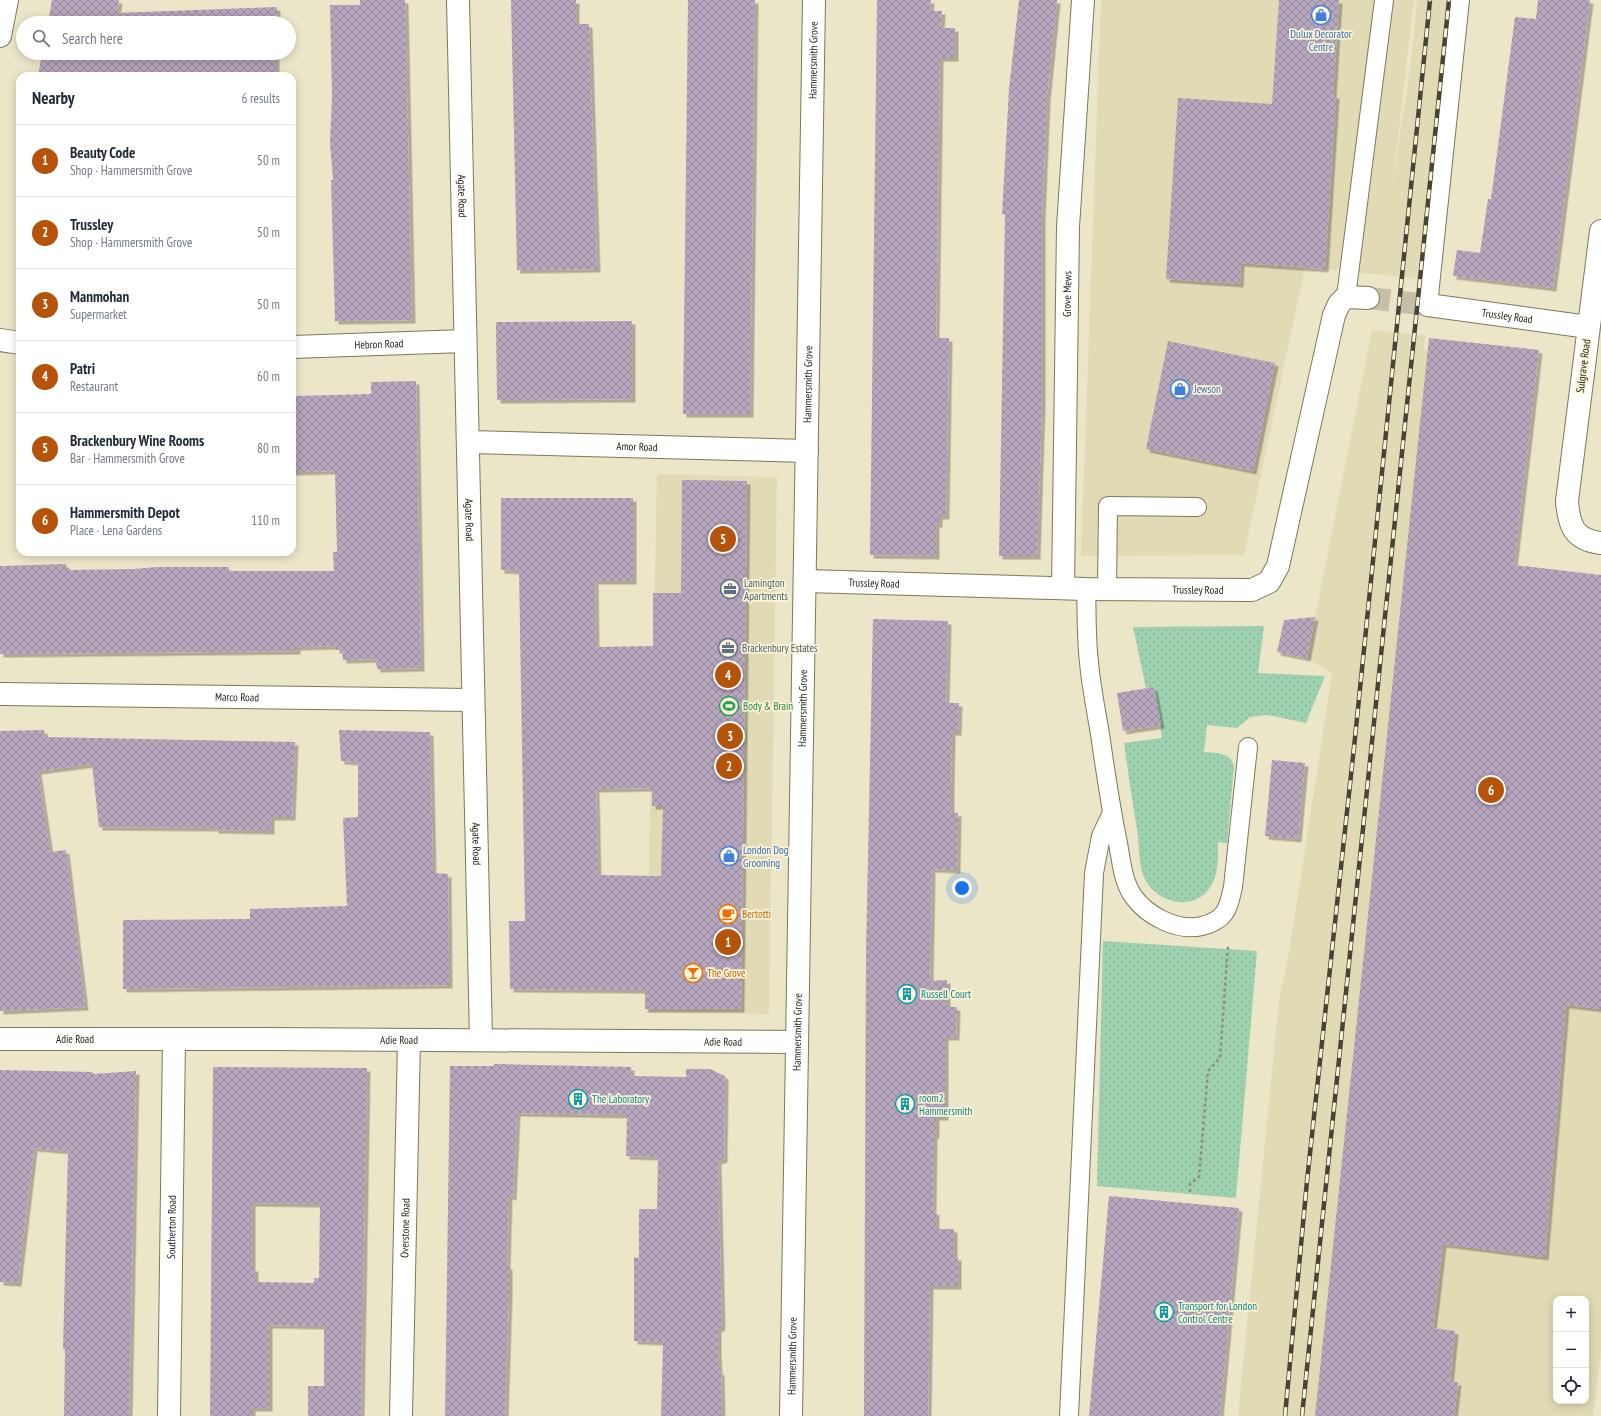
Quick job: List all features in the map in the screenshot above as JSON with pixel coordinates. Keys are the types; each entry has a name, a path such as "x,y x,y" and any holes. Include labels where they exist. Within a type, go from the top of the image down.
{"street":[{"path":"0,36 7,0"},
{"name":"Agate Road","path":"458,0 481,1040"},
{"name":"Hammersmith Grove","path":"791,1416 806,581 814,0"},
{"name":"Grove Mews","path":"1063,588 1068,227 1083,0"},
{"name":"Sulgrave Road","path":"1601,231 1567,501 1568,517 1575,532 1590,542 1601,543"},
{"path":"1346,297 1368,298"},
{"name":"Trussley Road","path":"806,581 1096,589 1252,590 1269,582 1278,566 1334,315 1339,304 1346,297"},
{"name":"Trussley Road","path":"1428,305 1588,327"},
{"path":"0,340 16,342"},
{"name":"Hebron Road","path":"296,347 466,341"},
{"name":"Amor Road","path":"468,442 807,452"},
{"name":"Marco Road","path":"0,694 473,700"},
{"name":"Adie Road","path":"0,1039 797,1042"},
{"name":"Southerton Road","path":"169,1416 174,1039"},
{"name":"Overstone Road","path":"402,1416 409,1040"}],"lane":[{"path":"1346,297 1384,0"},
{"path":"1428,305 1460,0"},
{"path":"1197,507 1108,506 1096,589 1089,661 1112,813 1125,878 1132,895 1143,908 1170,923 1183,927 1198,927 1212,924 1223,916 1233,887 1248,747"},
{"path":"1069,1416 1094,873 1101,836 1112,813"}],"path":[{"path":"1190,1192 1190,1184 1199,1177 1208,1071 1220,1058 1229,940 1212,924"}],"shaded area":[{"path":"1101,0 1414,0 1392,189 1411,61 1417,0 1465,0 1433,280 1305,267 1244,555 1081,556"},
{"path":"1372,330 1426,335 1424,349 1428,350 1315,1416 1238,1416 1279,1000 1289,953 1332,674 1307,658"},
{"path":"657,474 777,477 769,1014 646,1013"},
{"path":"1566,1005 1601,1009 1601,1355 1593,1416 1454,1416 1458,1383 1450,1382 1455,1331 1433,1328 1446,1222"}],"green space":[{"path":"1264,626 1258,673 1325,676 1306,723 1267,715 1250,717 1237,728 1207,725 1204,752 1222,754 1230,758 1234,766 1227,843 1218,842 1218,865 1214,881 1204,895 1195,900 1175,902 1165,898 1148,885 1143,875 1139,856 1138,836 1124,743 1162,738 1154,687 1146,688 1133,627"},
{"path":"1103,941 1257,951 1236,1198 1097,1186"}],"building":[{"path":"52,0 119,0 117,13 277,7 277,16 49,16"},
{"path":"360,0 405,0 412,320 335,321 331,180 333,180 330,143 332,97 330,5 360,5"},
{"path":"511,0 576,0 576,24 589,24 597,269 517,270"},
{"path":"688,0 755,0 750,414 683,414"},
{"path":"877,0 931,0 930,11 942,11 941,28 955,28 955,58 940,58 936,338 949,338 946,516 939,516 939,524 936,524 936,556 870,555"},
{"path":"1019,0 1057,0 1047,98 1042,217 1042,404 1037,556 999,556 1005,214 1002,214 1009,89"},
{"path":"1279,0 1339,0 1333,95 1336,95 1325,269 1241,263 1240,284 1166,279 1178,98 1272,104"},
{"path":"1538,0 1590,0 1553,288 1453,276 1457,250 1480,253 1488,199 1491,199 1515,17 1536,19"},
{"path":"41,60 276,60 276,72 39,72"},
{"path":"632,321 632,399 497,400 496,322"},
{"path":"1429,338 1539,350 1514,565 1601,575 1601,1009 1566,1005 1545,1257 1443,1244 1433,1328 1455,1331 1450,1382 1458,1382 1454,1416 1315,1416"},
{"path":"1168,341 1275,363 1253,471 1146,449"},
{"path":"416,381 421,668 377,669 376,659 343,660 342,650 336,650 336,646 297,647 297,651 0,654 0,566 66,564 67,570 134,569 156,567 229,567 229,571 334,571 333,552 337,552 335,471 296,472 296,396 371,394 371,382"},
{"path":"682,480 747,481 741,1009 645,1009 645,990 510,989 509,921 525,921 519,571 501,570 501,498 633,498 633,581 595,581 596,647 653,646 653,593 681,593","holes":["652,788 652,806 663,806 661,876 598,875 596,789"]},
{"path":"1315,617 1307,658 1277,652 1284,620"},
{"path":"873,619 948,621 946,703 959,703 958,732 952,732 951,786 951,813 958,813 957,870 932,869 930,981 947,980 947,1007 957,1007 956,1037 945,1037 945,1117 936,1117 936,1135 934,1135 933,1211 936,1212 936,1229 954,1229 954,1257 958,1257 958,1286 930,1286 928,1416 864,1416 866,953"},
{"path":"1154,687 1161,725 1123,731 1117,693"},
{"path":"44,730 45,737 295,742 292,817 271,817 271,831 215,830 215,828 99,827 92,764 38,771 50,852 66,850 85,1007 0,1011 0,731"},
{"path":"339,730 430,732 433,873 448,874 449,985 123,989 123,920 250,919 250,909 347,906 343,818 358,817 358,762 341,761"},
{"path":"1272,760 1305,763 1298,839 1265,836"},
{"path":"494,1064 631,1067 631,1076 686,1077 686,1069 710,1069 725,1076 724,1159 718,1161 722,1327 718,1329 718,1353 719,1371 721,1372 722,1416 661,1416 663,1342 634,1341 634,1257 639,1258 639,1209 657,1209 658,1157 626,1156 627,1115 517,1113 513,1197 509,1196 507,1266 509,1266 509,1293 505,1416 445,1416 450,1066 494,1066"},
{"path":"213,1067 367,1068 361,1416 308,1416 308,1386 324,1386 324,1326 269,1325 269,1408 252,1408 252,1416 210,1416","holes":["252,1203 320,1204 319,1278 314,1278 314,1283 255,1282 255,1268 252,1268"]},
{"path":"0,1070 93,1072 93,1074 136,1071 129,1416 64,1416 65,1350 63,1349 68,1151 34,1148 18,1283 0,1282"},
{"name":"Transport for London Control Centre","path":"1109,1196 1239,1208 1220,1416 1089,1416"}],"tunnel":[{"path":"1368,298 1428,305"}],"railway":[{"path":"1285,1416 1307,1181 1355,738 1430,0"},
{"path":"1302,1416 1449,0"}],"place":[{"name":"Dulux Decorator Centre","path":"1321,15"},
{"name":"Jewson","path":"1180,389"},
{"name":"Brackenbury Wine Rooms","path":"723,539"},
{"name":"Lamington Apartments","path":"730,589"},
{"name":"Brackenbury Estates","path":"728,648"},
{"name":"Patri","path":"728,675"},
{"name":"Body & Brain","path":"729,706"},
{"name":"Manmohan","path":"730,736"},
{"name":"Trussley","path":"729,766"},
{"name":"Hammersmith Depot","path":"1491,790"},
{"name":"London Dog Grooming","path":"729,856"},
{"name":"Bertotti","path":"728,914"},
{"name":"Beauty Code","path":"728,942"},
{"name":"The Grove","path":"693,973"},
{"name":"Russell Court","path":"907,994"},
{"name":"The Laboratory","path":"578,1099"},
{"name":"room2 Hammersmith","path":"905,1104"},
{"name":"Transport for London Control Centre","path":"1164,1312"}]}
